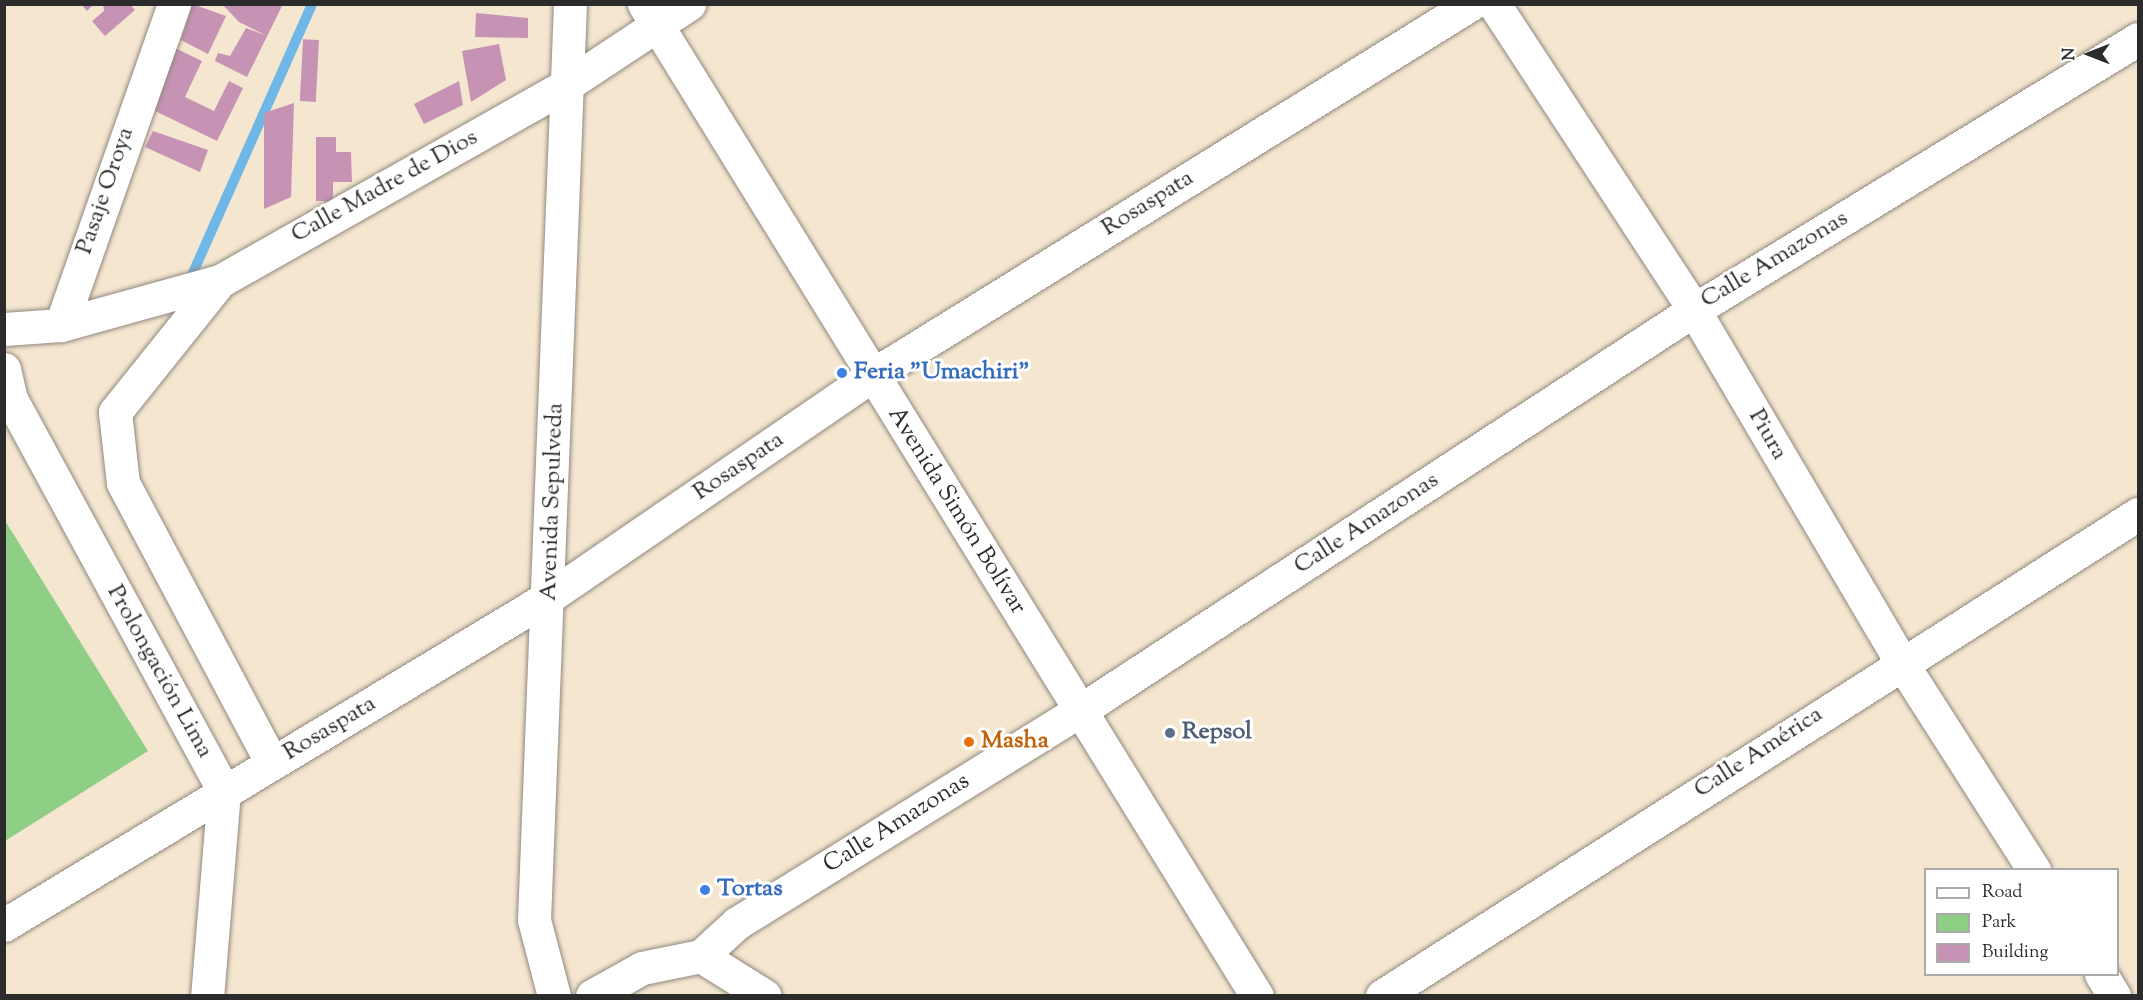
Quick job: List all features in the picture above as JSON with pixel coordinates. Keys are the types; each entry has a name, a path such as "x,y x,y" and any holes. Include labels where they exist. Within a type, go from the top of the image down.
{"street":[{"name":"Pasaje Oroya","path":"61,325 174,4"},
{"name":"Avenida Sepulveda","path":"554,996 534,920 550,596 565,86 570,4"},
{"name":"Calle Madre de Dios","path":"61,325 220,281 565,86 650,15 689,4"},
{"name":"Rosaspata","path":"4,925 550,596 871,376 1471,4"},
{"name":"Piura","path":"1494,4 1694,310 1901,662 2033,868"},
{"name":"Avenida Simón Bolívar","path":"650,15 871,376 1257,996"},
{"name":"Calle Amazonas","path":"701,956 737,923 1081,710 1694,310 2139,39"},
{"path":"220,281 115,412 123,483 272,763"},
{"path":"4,329 61,325"},
{"name":"Prolongación Lima","path":"4,369 11,399 224,791"},
{"name":"Calle América","path":"1383,996 1901,662 2139,514"},
{"path":"207,996 224,791"},
{"path":"592,996 642,968 701,956 765,996"},
{"path":"2102,976 2114,996"},
{"path":"2123,996 2139,986"}],"green space":[{"path":"4,519 148,751 5,841 4,841"}],"building":[{"path":"81,4 94,4 87,11"},
{"path":"103,4 130,4 135,10 105,36 92,21 104,11"},
{"path":"192,4 226,16 208,54 181,40"},
{"path":"222,4 283,4 247,77 215,61 218,53 230,56 246,28 267,36 239,22"},
{"path":"476,13 528,18 528,38 475,37"},
{"path":"303,39 319,40 316,102 300,101"},
{"path":"499,44 506,80 471,102 462,51"},
{"path":"175,48 202,61 185,97 214,111 229,81 243,88 217,141 147,107"},
{"path":"459,81 463,105 424,124 414,104"},
{"path":"294,103 291,197 264,209 264,113"},
{"path":"153,131 208,150 200,172 145,147"},
{"path":"316,137 336,137 336,152 351,152 352,182 333,182 333,201 316,201"}],"waterway":[{"path":"188,284 312,4"}],"place":[{"name":"Feria \"Umachiri\"","path":"842,373"},
{"name":"Repsol","path":"1170,733"},
{"name":"Masha","path":"969,742"},
{"name":"Tortas","path":"705,890"}]}
